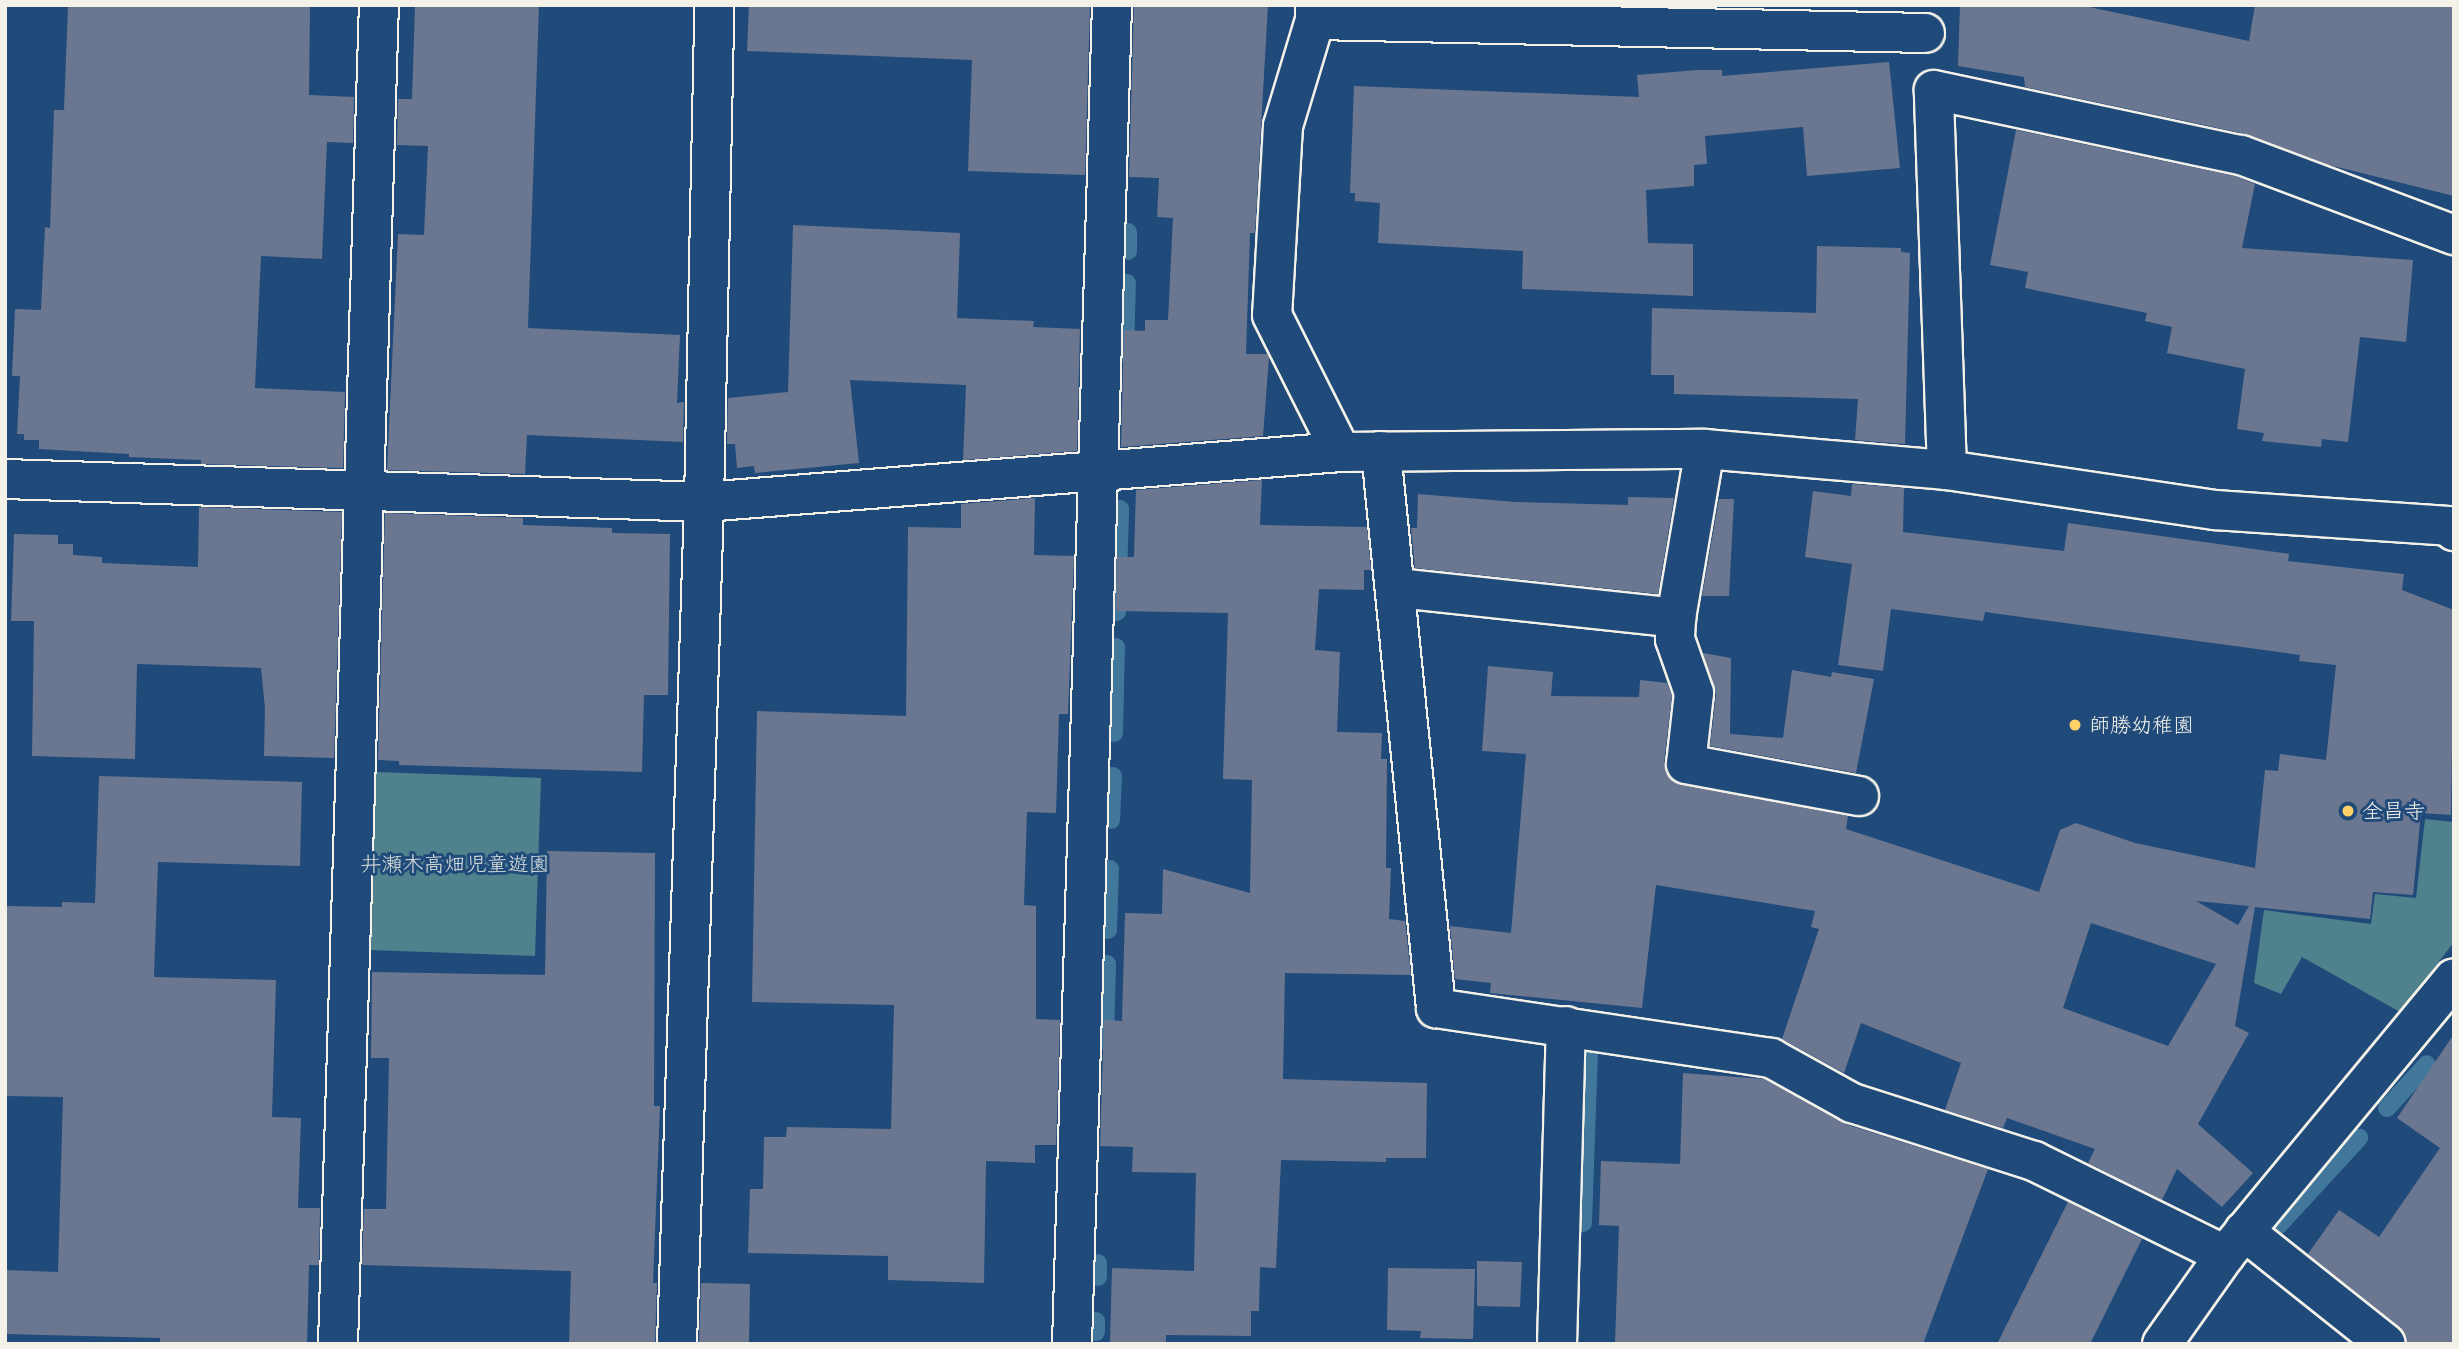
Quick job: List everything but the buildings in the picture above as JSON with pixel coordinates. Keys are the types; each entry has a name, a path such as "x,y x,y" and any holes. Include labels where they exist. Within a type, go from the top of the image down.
{"street":[{"path":"338,1344 379,5"},
{"path":"677,1344 704,502 714,5"},
{"path":"1072,1344 1112,5"},
{"path":"1340,453 1272,315 1283,126 1315,13 1925,19 1934,90 1947,470"},
{"path":"1934,90 2241,155 2454,236"},
{"path":"5,480 704,502 1340,453 1705,449 1947,470 2215,510 2452,526"},
{"path":"1705,449 1676,618 1675,639 1694,693 1686,764 1859,796"},
{"path":"1381,451 1397,588 1436,1008 1770,1058 1852,1103 2034,1161 2235,1243 2386,1344"},
{"path":"1397,588 1676,618"},
{"path":"2162,1344 2235,1243 2454,978"},
{"path":"1556,1344 1566,1026"}],"green space":[{"name":"井瀬木高畑児童遊園","path":"376,772 541,778 535,956 370,950"},
{"path":"2425,819 2454,822 2454,942 2400,1012 2302,957 2281,994 2254,983 2264,910 2371,924 2375,894 2416,898"}],"waterway":[{"path":"1128,232 1128,251"},
{"path":"1125,353 1127,283"},
{"path":"1117,612 1120,509"},
{"path":"1114,733 1116,647"},
{"path":"1111,820 1113,776"},
{"path":"1108,930 1110,869"},
{"path":"1105,1041 1107,964"},
{"path":"1583,1223 1589,1051"},
{"path":"2387,1108 2427,1064"},
{"path":"2278,1226 2359,1138"},
{"path":"1098,1263 1098,1277"},
{"path":"1096,1321 1096,1332"}],"place":[{"name":"師勝幼稚園","path":"2075,725"},
{"name":"全昌寺","path":"2348,811"}]}
